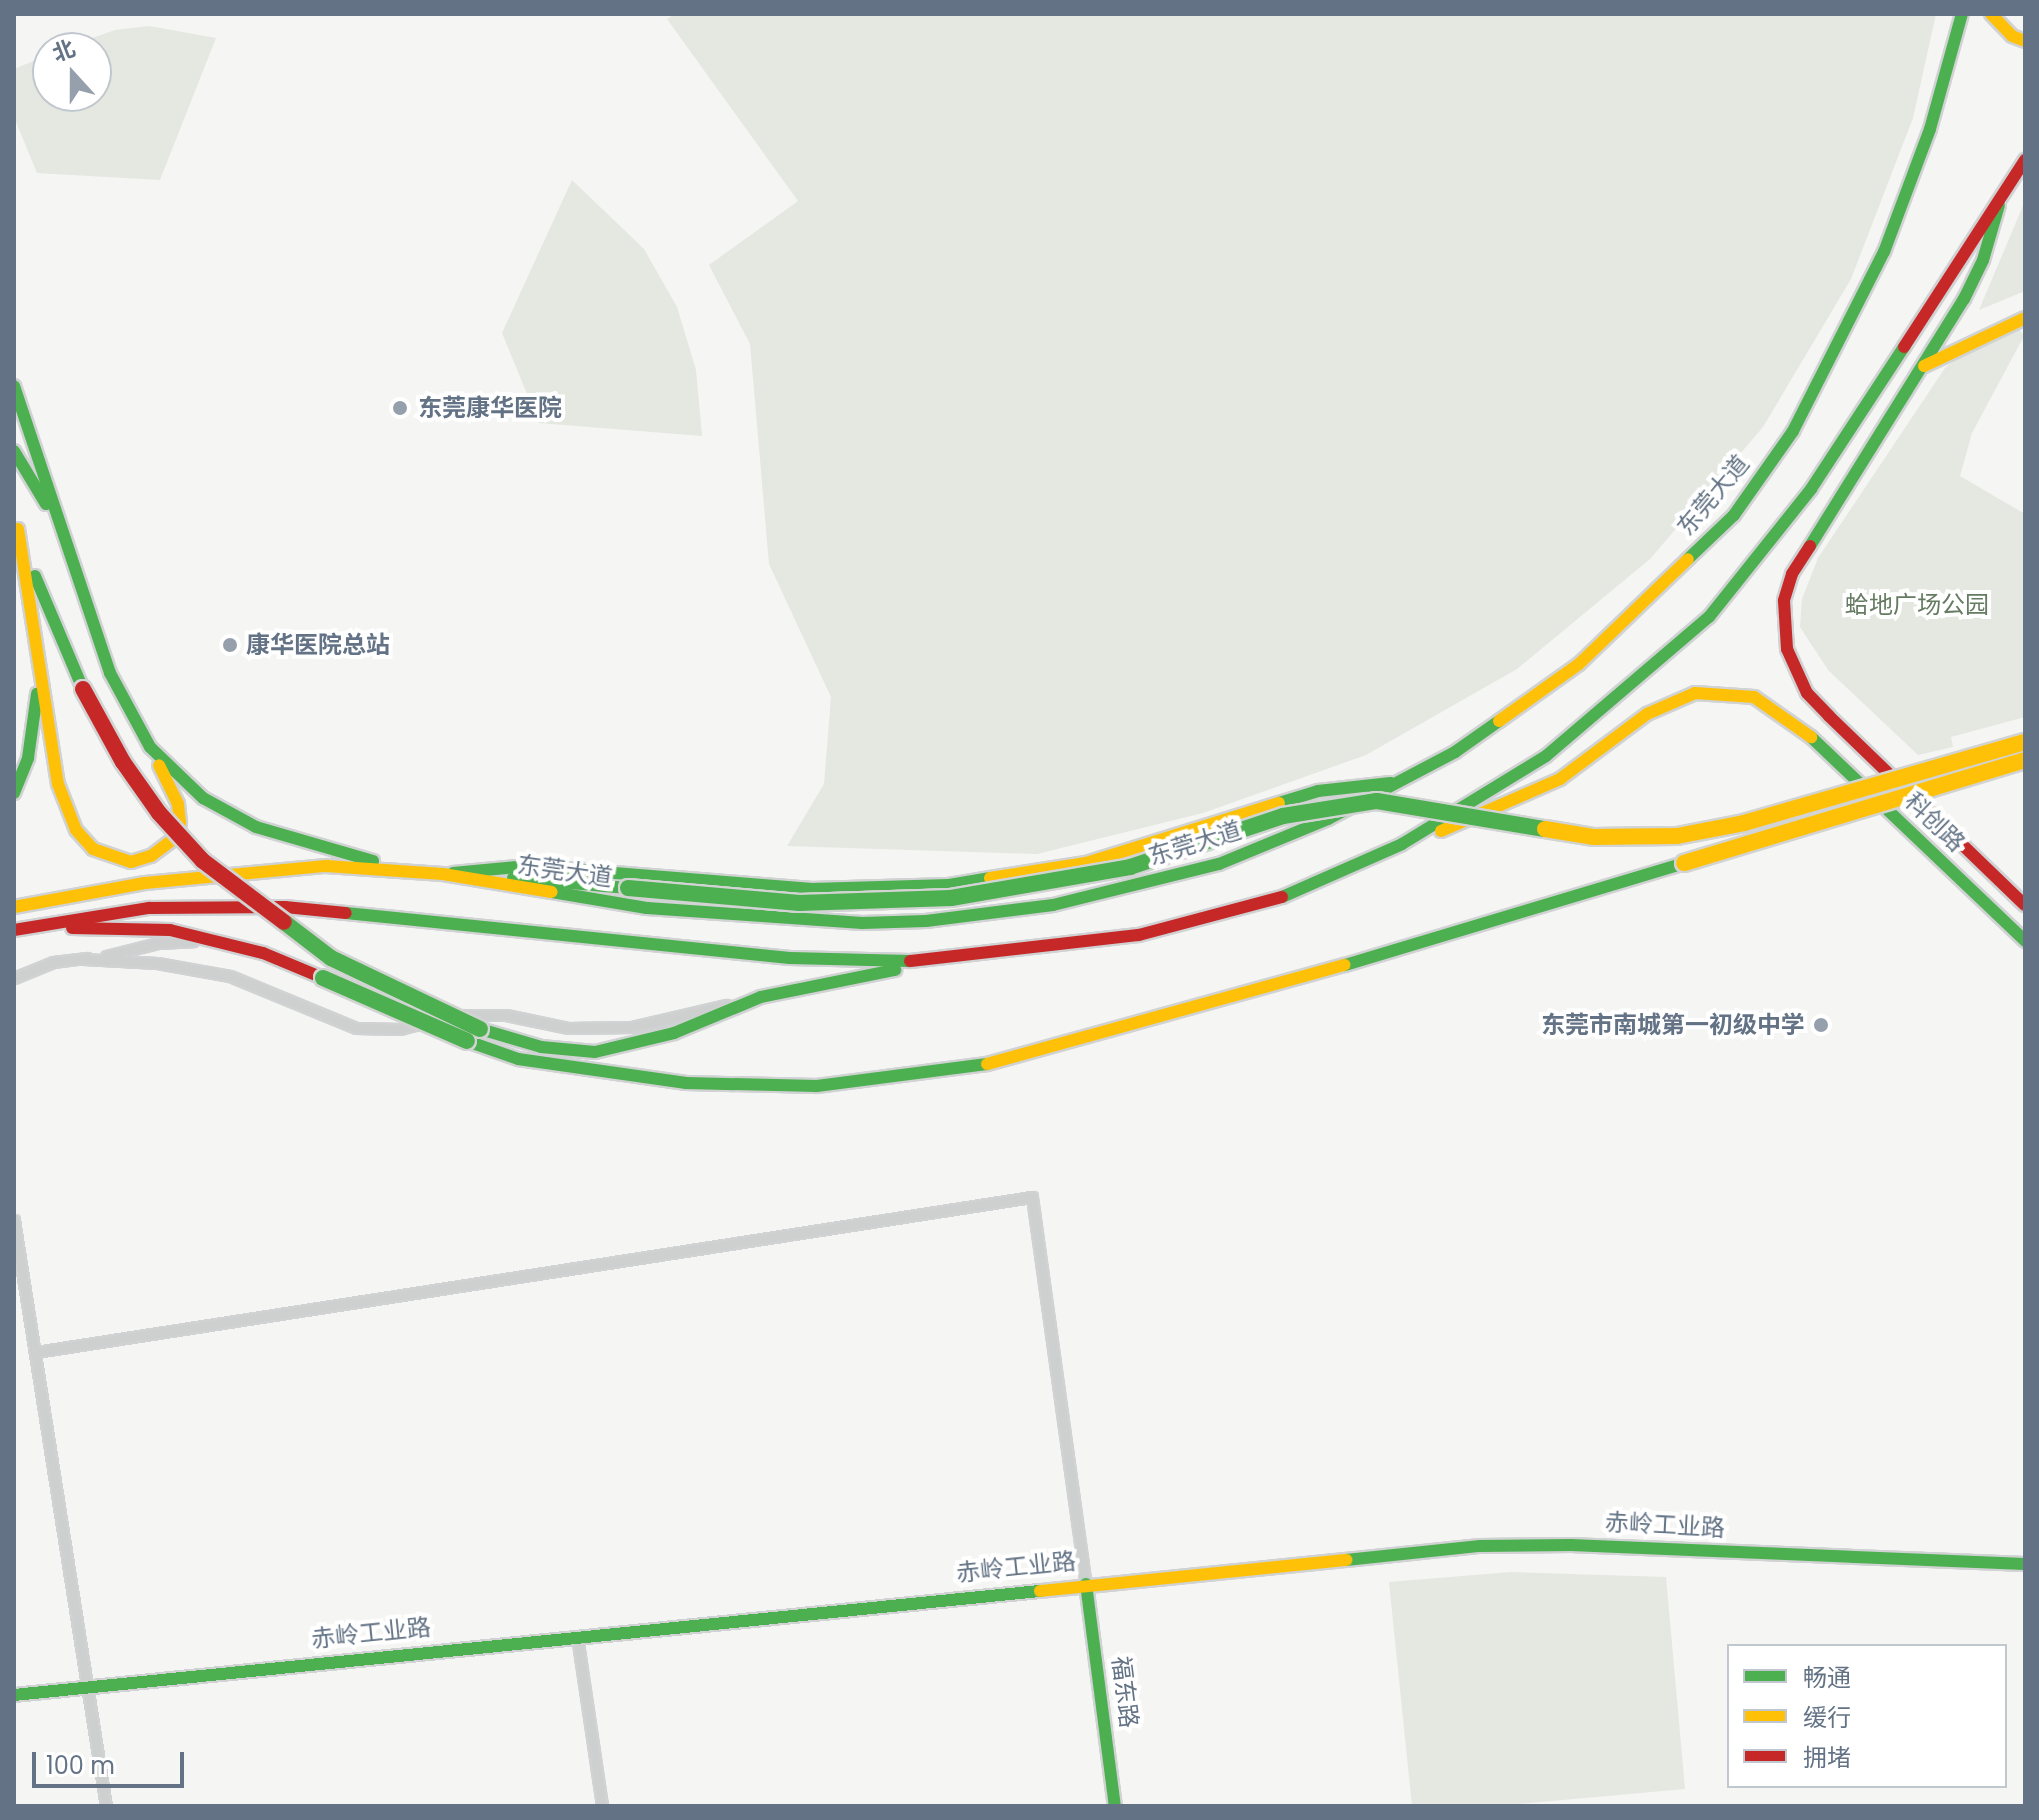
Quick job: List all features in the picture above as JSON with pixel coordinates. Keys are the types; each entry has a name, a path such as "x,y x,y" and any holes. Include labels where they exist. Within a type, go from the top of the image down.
{"main road":[{"name":"东莞大道","path":"14,907 145,883 290,868 421,871 647,908 791,920 862,923 976,916 1053,905 1219,864 1404,782 1579,664 1734,515 1793,431 1884,252 1930,129 1962,14"},
{"path":"1991,14 2025,41"},
{"path":"541,1047 595,1052 629,1046 761,997 817,982 1139,935 1230,914 1349,870 1409,840 1546,756 1709,617 1811,489 2025,160"},
{"name":"科创路","path":"2000,199 1983,260 1923,366 1804,554 1784,601 1782,628 1796,675 1829,716 2025,905"},
{"path":"1923,366 2025,318"},
{"path":"14,386 110,673 178,804 180,823 172,840 151,856 131,862 93,849 66,809 16,523"},
{"path":"14,451 62,533"},
{"path":"16,523 83,689 123,762 159,813 203,861 331,958 480,1029 618,1074"},
{"path":"14,793 37,712 39,648"},
{"name":"科创路","path":"1409,840 1451,828 1560,779 1647,714 1695,693 1754,697 1811,737 2025,941"},
{"path":"443,874 799,903 951,898 1130,867 1283,816 1377,801 1594,837 1677,836 1744,823 2025,742"},
{"path":"150,747 203,798 256,827 421,871"},
{"path":"14,930 119,925 221,940 323,978 467,1041 518,1059 699,1084 817,1086 1003,1061 1194,1011 2025,760"},
{"path":"443,874 528,866 797,888 949,885 1086,863 1318,791 1404,782"},
{"path":"14,896 145,883"},
{"path":"14,930 149,908 285,907 790,958 978,958"},
{"name":"赤岭工业路","path":"14,1695 1086,1584 1510,1545 2025,1564"},
{"name":"福东路","path":"1086,1584 1115,1806"}],"street":[{"path":"14,978 53,962 158,943 221,940"},
{"path":"83,959 230,976 356,1028 400,1029 460,1014 506,1015 568,1028 632,1027 761,997"},
{"path":"36,1352 1032,1197 1086,1584"},
{"path":"14,1220 106,1806"},
{"path":"577,1636 602,1806"}],"green space":[{"path":"675,14 1936,14 1913,118 1851,279 1763,427 1650,559 1517,669 1366,755 1203,813 1037,854 787,846 824,784 831,697 769,564 750,344 709,265 798,201 667,19"},
{"path":"149,26 216,38 160,180 37,173 14,117 14,69 32,62 32,112 112,112 112,32 109,32"},
{"path":"572,180 644,249 677,307 696,370 702,436 539,423 502,333"},
{"path":"2025,201 2025,291 1979,310"},
{"name":"蛤地广场公园","path":"2017,326 2024,336 1972,433 1960,476 2025,514 2025,717 1951,737 1953,747 1918,755 1828,670 1800,627 1802,599 1818,558 1945,368 1982,337"},
{"path":"1511,1572 1666,1577 1685,1789 1496,1806 1412,1806 1389,1582"}],"traffic: fast":[{"path":"1688,559 1734,515 1793,431 1884,252 1930,129 1962,14"},
{"path":"1810,546 1964,299 1983,260 1999,205"},
{"path":"1282,897 1402,844 1546,756 1709,617 1811,489 1904,347"},
{"path":"14,386 110,673 150,747 203,798 256,827 373,861"},
{"path":"14,451 46,504"},
{"path":"35,576 83,689"},
{"path":"14,793 28,758 37,694"},
{"path":"552,892 647,908 862,923 926,921 1053,905 1219,864 1328,819 1455,752 1499,721"},
{"path":"1811,737 2025,941"},
{"path":"1279,803 1318,791 1391,783"},
{"path":"628,888 799,903 951,898 1130,867 1283,816 1377,801 1545,829"},
{"path":"1345,965 1684,863"},
{"path":"453,873 528,866 812,889 949,885 990,878"},
{"path":"513,878 628,888"},
{"path":"346,913 790,958 910,961"},
{"path":"284,922 331,958 480,1029"},
{"path":"480,1029 541,1047 595,1052 674,1033 761,997 895,970"},
{"path":"323,978 467,1041"},
{"path":"467,1041 518,1059 686,1083 817,1086 987,1064"},
{"path":"1346,1560 1480,1546 1571,1545 2025,1564"},
{"path":"1086,1584 1115,1806"},
{"path":"14,1695 1040,1591"}],"traffic: slow":[{"path":"1991,14 2012,36 2025,41"},
{"path":"1924,366 2025,318"},
{"path":"18,529 58,784 76,830 93,849 131,862 151,856 172,840 180,823 178,804 159,765"},
{"path":"1499,721 1579,664 1688,559"},
{"path":"1441,831 1560,779 1647,714 1695,693 1754,697 1811,737"},
{"path":"1545,829 1594,837 1677,836 1744,823 2025,742"},
{"path":"1684,863 2025,760"},
{"path":"990,878 1086,863 1279,803"},
{"path":"14,907 145,883 326,866 443,874 552,892"},
{"path":"987,1064 1345,965"},
{"path":"1040,1591 1346,1560"}],"traffic: jam":[{"path":"1904,347 2025,160"},
{"path":"1810,546 1792,574 1784,601 1787,649 1807,693 1829,716"},
{"path":"83,689 123,762 159,813 203,861 284,922"},
{"path":"1829,716 2025,905"},
{"path":"910,961 1139,935 1282,897"},
{"path":"14,930 149,908 285,907 346,913"},
{"path":"72,928 170,930 263,953 323,978"}],"place":[{"name":"东莞康华医院","path":"400,408"},
{"name":"康华医院总站","path":"230,645"},
{"name":"东莞市南城第一初级中学","path":"1821,1025"}]}
